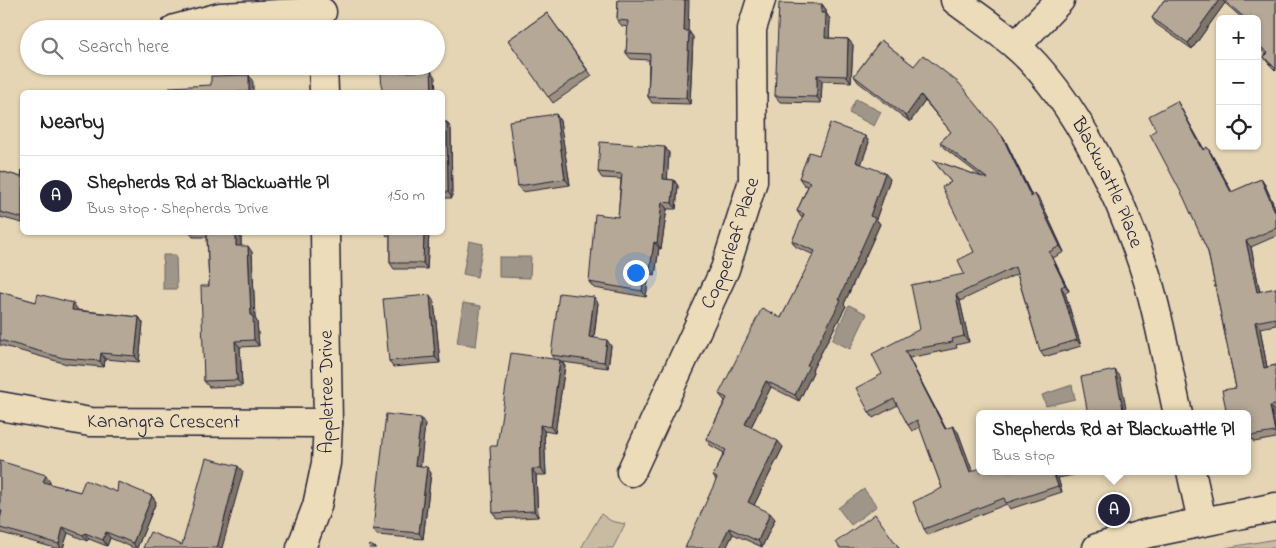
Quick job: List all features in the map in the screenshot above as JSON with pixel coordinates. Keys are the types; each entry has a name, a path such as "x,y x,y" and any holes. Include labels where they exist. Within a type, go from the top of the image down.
{"street":[{"name":"Copperleaf Place","path":"631,472 724,270 753,181 752,29 761,0"},
{"name":"Blackwattle Place","path":"954,0 1016,46 1044,76 1068,109 1096,155 1118,203 1148,281 1177,410"},
{"path":"1016,46 1060,0"},
{"path":"209,20 220,17 322,13"},
{"path":"323,75 324,90"},
{"name":"Appletree Drive","path":"301,548 317,506 324,472 328,423 326,235"},
{"name":"Kanangra Crescent","path":"0,406 90,422 328,423"},
{"path":"1192,475 1202,521"},
{"path":"1097,548 1202,521 1276,507"}],"shaded area":[{"path":"856,99 881,112 874,126 849,113"},
{"path":"469,241 483,244 477,277 463,274"},
{"path":"163,255 176,255 177,289 163,289"},
{"path":"499,257 531,257 530,278 499,277"},
{"path":"463,303 481,306 476,346 457,343"},
{"path":"849,305 867,314 850,349 832,340"},
{"path":"1072,385 1075,399 1046,406 1042,395"},
{"path":"864,489 877,506 851,525 838,508"},
{"path":"601,514 611,521 625,524 613,548 581,548"},
{"path":"1276,539 1276,548 1225,548"}],"building":[{"path":"618,0 685,0 684,31 689,31 686,98 648,97 650,54 626,53 628,21 617,20"},
{"path":"1164,0 1219,0 1188,43 1152,18"},
{"path":"1224,0 1276,0 1276,69 1264,57 1268,53 1261,47 1261,15 1241,15"},
{"path":"779,3 822,4 821,13 826,13 825,38 848,39 847,76 817,75 817,97 775,96"},
{"path":"547,13 587,70 548,97 508,40"},
{"path":"881,40 914,66 923,55 959,83 1002,136 1031,197 1035,194 1060,246 1049,252 1065,285 1061,287 1077,340 1040,351 1015,267 956,295 964,336 952,339 953,342 905,351 945,429 953,426 970,472 976,470 976,475 1054,475 1058,486 1006,503 1004,498 924,529 913,502 942,488 917,420 908,425 894,399 869,412 856,388 882,374 872,354 920,329 911,285 964,274 958,260 974,252 942,187 951,182 933,160 988,179 940,142 951,132 921,95 906,116 854,76"},
{"path":"249,75 249,90 170,90 170,87 211,85 211,76"},
{"path":"381,75 431,75 432,90 382,90"},
{"path":"1177,101 1203,150 1207,147 1231,192 1261,179 1276,214 1276,228 1246,241 1257,292 1276,288 1276,318 1255,322 1264,368 1276,365 1276,405 1270,406 1275,432 1251,436 1251,410 1226,410 1222,390 1236,388 1208,252 1184,198 1150,134 1156,130 1149,116"},
{"path":"556,114 565,179 518,186 509,121"},
{"path":"445,122 447,122 448,192 445,192"},
{"path":"830,123 865,136 856,162 885,173 870,216 875,218 839,299 841,300 807,365 809,366 795,395 766,381 745,424 778,441 748,502 770,513 758,541 729,528 719,548 685,548 717,478 713,476 726,450 706,439 727,398 719,394 762,308 781,318 815,251 792,241 804,214 797,211 810,182 799,178 809,152 819,155"},
{"path":"600,142 665,147 663,179 674,180 672,203 662,202 657,243 654,242 650,269 645,268 642,291 589,282 595,214 618,217 622,174 598,172"},
{"path":"0,171 20,177 20,217 0,212"},
{"path":"207,235 236,235 236,246 248,246 254,340 235,341 237,380 204,381 201,286 209,286"},
{"path":"390,235 424,235 423,263 390,263"},
{"path":"0,292 36,302 38,294 73,303 72,310 139,317 135,356 101,353 100,361 63,358 0,340"},
{"path":"559,293 594,297 589,337 607,340 604,362 551,355"},
{"path":"430,295 435,357 389,361 383,299"},
{"path":"511,353 560,360 551,427 540,425 541,469 532,469 534,511 493,513 490,446 497,446"},
{"path":"1115,370 1123,410 1087,410 1081,377"},
{"path":"386,414 421,418 415,465 427,467 419,533 373,529"},
{"path":"206,458 238,466 217,548 143,548 150,532 182,545"},
{"path":"0,461 46,475 43,482 80,492 85,480 117,492 118,482 152,496 133,543 106,532 103,540 63,527 59,544 0,528 2,511 0,511"},
{"path":"875,514 899,548 840,548 836,542"}],"place":[{"name":"Shepherds Rd at Blackwattle Pl","path":"1114,510"}]}
